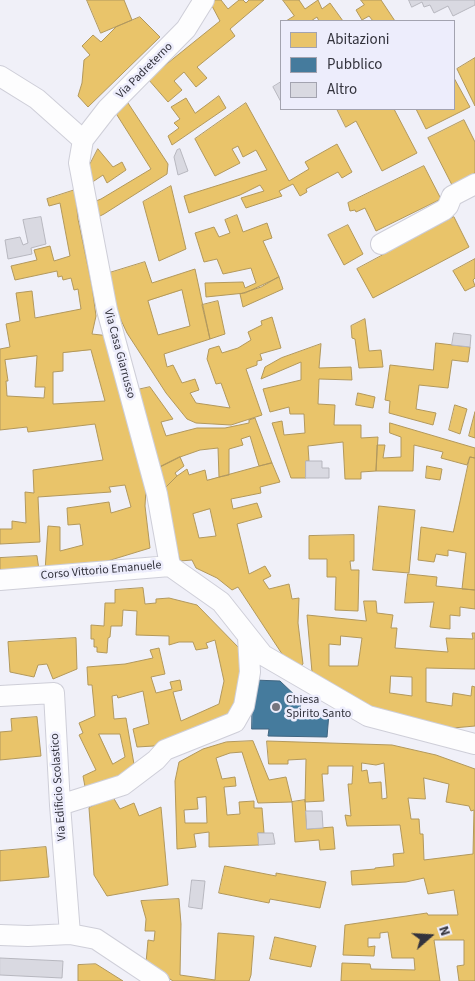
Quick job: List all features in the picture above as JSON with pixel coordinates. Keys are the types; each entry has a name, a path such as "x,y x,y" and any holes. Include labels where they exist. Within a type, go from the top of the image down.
{"street":[{"name":"Via Padreterno","path":"83,140 107,109 186,29 204,0"},
{"path":"0,76 36,99 83,140"},
{"name":"Via Casa Giarrusso","path":"83,140 79,163 107,310 157,494 170,566"},
{"path":"381,244 444,210 452,196 475,184"},
{"name":"Corso Vittorio Emanuele","path":"0,580 170,566 221,602 262,656 368,716 475,744"},
{"path":"60,805 123,785 156,760 165,750 235,722 244,706 250,672 248,637"},
{"name":"Via Edificio Scolastico","path":"0,696 54,693 70,934"},
{"path":"0,935 70,934 96,939 159,981"}],"building: Abitazioni":[{"path":"87,0 124,0 132,20 101,33"},
{"path":"214,0 221,0 228,9 239,0 243,0 246,3 249,0 264,0 230,29 235,36 197,67 207,78 196,87 184,72 174,81 182,90 168,102 148,79 220,21 212,6"},
{"path":"283,0 299,0 305,9 318,0 322,9 330,3 342,20 318,20 317,17 312,20 288,20 294,16"},
{"path":"361,0 381,0 394,20 372,20 369,16 362,20 356,10 364,5"},
{"path":"140,17 160,37 88,107 78,96 82,83 84,60 90,55 82,46 93,35 101,42 116,27"},
{"path":"475,58 475,106 457,69"},
{"path":"455,80 470,107 426,129 416,110 455,110"},
{"path":"219,96 226,108 172,145 168,136 179,128 174,123 180,119 171,107 186,98 195,113"},
{"path":"126,100 168,164 167,174 96,218 91,203 151,169 117,115"},
{"path":"246,103 289,181 309,169 305,162 337,144 352,172 342,178 338,172 306,189 307,192 300,196 293,184 279,191 282,196 246,208 241,198 264,191 260,185 240,195 189,213 184,196 267,170 256,150 243,157 238,146 232,149 240,163 215,176 195,139"},
{"path":"338,110 395,110 417,153 382,171 356,121 346,127"},
{"path":"464,120 475,142 475,173 452,185 428,138"},
{"path":"98,149 113,167 122,162 126,170 107,183 103,175 88,185 87,170"},
{"path":"424,166 441,199 376,231 365,208 356,212 355,210 350,211 348,203"},
{"path":"171,186 186,249 159,261 143,202"},
{"path":"75,190 78,219 92,286 96,316 92,334 110,336 146,489 145,506 150,548 101,563 45,571 48,526 60,527 60,551 83,545 80,524 68,525 67,508 109,502 111,513 131,507 125,485 109,487 111,492 38,497 40,542 0,544 0,529 12,529 12,521 26,523 25,492 34,493 33,470 103,460 95,424 28,432 27,427 0,430 0,349 10,347 6,324 20,321 16,293 32,291 35,318 81,309 78,289 74,290 71,278 63,280 62,276 58,277 57,271 15,280 11,266 37,260 34,250 50,246 54,261 70,256 60,203 49,206 47,199","holes":["91,350 105,401 53,404 53,372 63,371 63,353","37,356 35,387 45,387 44,398 7,396 6,381 8,381 5,360"]},
{"path":"237,215 243,232 267,223 272,238 263,241 279,277 245,293 206,297 205,283 243,282 245,288 256,283 251,268 223,274 217,259 204,262 195,233 214,227 219,237 230,233 225,220"},
{"path":"454,217 469,247 373,298 357,269"},
{"path":"348,225 363,254 344,265 328,235"},
{"path":"475,259 475,278 473,280 475,286 465,291 453,271"},
{"path":"145,262 152,283 195,269 210,339 164,354 167,367 173,365 182,383 195,379 199,390 190,393 196,403 230,408 221,383 216,384 207,359 209,349 219,346 222,353 238,348 251,340 248,332 262,325 261,321 272,317 281,348 260,354 262,360 257,361 257,365 246,369 262,415 231,425 196,423 187,419 166,393 127,333 120,318 106,274","holes":["182,290 190,326 158,335 148,301"]},
{"path":"279,277 283,289 243,307 240,294 261,287"},
{"path":"218,301 225,334 210,339 202,305"},
{"path":"365,319 369,351 381,350 383,367 359,368 351,326"},
{"path":"436,343 470,347 468,362 452,360 448,388 419,385 416,409 436,413 433,425 389,413 390,401 385,400 390,365 433,370"},
{"path":"321,344 319,368 351,367 352,380 319,379 318,404 335,405 334,425 361,425 361,438 378,437 376,471 361,472 361,479 345,479 343,442 308,446 309,461 306,461 306,478 291,478 272,423 282,421 284,435 305,433 304,414 290,414 289,407 270,412 263,389 301,380 301,362 261,379 265,367 281,358"},
{"path":"150,387 173,419 161,422 166,436 197,428 225,428 249,423 249,420 255,418 272,463 259,466 250,436 241,439 243,445 229,449 229,475 219,477 218,448 200,450 160,467 137,390"},
{"path":"358,393 375,397 373,408 356,405"},
{"path":"455,405 467,409 460,434 449,430"},
{"path":"475,412 475,438 469,436"},
{"path":"390,423 475,448 475,458 470,457 467,465 441,458 443,452 414,445 413,471 376,471 377,445 385,445 383,458 401,457 401,437 390,433"},
{"path":"180,457 184,466 175,473 177,476 162,491 160,467"},
{"path":"470,457 475,458 475,590 462,589 466,553 448,550 448,556 436,554 434,562 418,560 421,527 453,532"},
{"path":"272,463 280,482 260,487 261,493 231,499 233,509 257,503 262,517 237,524 249,574 265,566 271,576 263,580 269,589 289,584 292,599 299,598 298,623 303,664 296,669 288,663 238,587 232,590 217,578 196,568 192,560 180,561 162,491 187,469 189,475 205,470 207,480","holes":["210,509 216,536 199,538 193,514"]},
{"path":"427,466 442,469 440,480 426,478"},
{"path":"379,506 415,510 409,573 373,570"},
{"path":"354,535 354,561 350,561 351,570 359,570 358,611 335,610 336,577 327,577 327,559 309,559 309,536"},
{"path":"37,556 39,570 0,573 0,558"},
{"path":"408,574 437,577 436,586 475,590 475,609 460,607 460,616 450,615 450,629 430,627 434,602 405,603"},
{"path":"143,588 145,604 156,603 156,599 169,598 197,605 240,649 240,702 222,722 170,745 137,747 133,729 149,724 143,691 118,698 117,695 112,696 114,719 126,718 135,770 86,792 83,776 96,770 79,735 83,733 79,723 95,716 92,685 88,685 87,667 125,664 153,658 150,650 159,648 165,674 151,677 156,693 172,689 170,682 180,680 182,690 173,692 181,721 219,704 224,681 215,640 206,643 208,648 196,650 193,642 179,642 169,645 169,636 136,635 137,611 123,610 122,626 111,626 107,653 97,652 97,647 94,647 94,639 91,639 91,625 104,626 105,603 115,603 115,590","holes":["99,734 120,734 125,757 113,764"]},
{"path":"364,601 376,601 377,613 393,615 391,628 397,628 395,648 448,652 446,638 473,639 472,633 475,633 475,669 426,668 426,702 452,706 453,693 471,696 472,686 475,687 475,726 453,728 371,709 312,672 307,615 366,621","holes":["341,636 362,638 358,666 329,666 329,644 340,645","391,676 412,677 412,696 390,693"]},
{"path":"76,638 77,669 53,679 47,664 38,665 34,677 10,672 8,642"},
{"path":"37,717 41,756 0,760 0,732 12,731 11,719"},
{"path":"253,741 269,780 286,777 292,802 258,803 242,752 230,753 216,758 222,779 235,777 236,786 224,787 227,815 240,814 239,802 254,801 254,808 262,808 264,833 258,833 259,845 209,847 209,832 194,834 196,847 177,849 175,781 179,762 203,749 226,742","holes":["206,797 207,823 185,823 184,810 198,809 197,798"]},
{"path":"267,741 392,745 436,755 475,769 475,981 459,981 457,966 464,965 464,940 434,940 440,981 341,981 342,963 370,964 371,969 415,970 414,958 392,958 388,932 380,933 380,938 368,938 368,947 375,946 374,956 343,955 345,925 427,913 428,915 458,915 454,890 428,894 424,878 406,882 352,885 351,871 394,866 393,854 404,853 400,825 347,826 345,815 351,816 348,784 352,784 353,766 328,766 328,774 322,774 324,801 305,802 306,759 288,760 288,764 269,764","holes":["362,763 376,765 384,763 387,798 382,799 381,782 369,783 367,770 362,771","424,778 449,784 446,802 469,806 471,811 474,810 473,854 424,860 423,834 420,834 419,819 411,819 408,798 425,799"]},
{"path":"113,797 120,809 134,803 139,816 161,807 168,885 107,896 94,875 89,808"},
{"path":"305,800 307,829 333,827 335,849 320,850 319,840 295,842 292,802"},
{"path":"46,847 49,877 0,881 0,851"},
{"path":"225,866 276,876 276,873 326,882 320,908 270,899 269,903 219,893"},
{"path":"179,899 181,924 180,975 215,980 218,933 254,936 249,981 173,981 146,963 148,940 154,941 155,931 145,931 146,919 141,901"},
{"path":"275,937 316,946 311,967 270,959"},
{"path":"96,964 123,981 78,981 78,965"}],"building: Pubblico":[{"name":"Chiesa Spirito Santo","path":"253,680 280,681 301,701 300,712 329,713 327,737 268,736 269,729 252,729"}],"building: Altro":[{"path":"409,0 475,0 475,5 453,16 448,6 434,13 430,5 424,7 422,2 412,7"},
{"path":"280,83 280,100 273,87"},
{"path":"180,149 188,171 178,175 174,157 177,150"},
{"path":"41,217 46,244 31,248 32,254 8,259 5,240 20,237 23,245 28,243 23,220"},
{"path":"454,333 471,335 470,347 452,345"},
{"path":"306,461 322,461 322,468 329,468 329,478 306,478"},
{"path":"306,811 322,811 323,828 307,829"},
{"path":"258,833 273,833 275,844 259,845"},
{"path":"192,880 205,881 202,909 189,907"},
{"path":"0,958 63,961 62,978 0,975"}],"place":[{"name":"Chiesa Spirito Santo","path":"276,707"}]}
